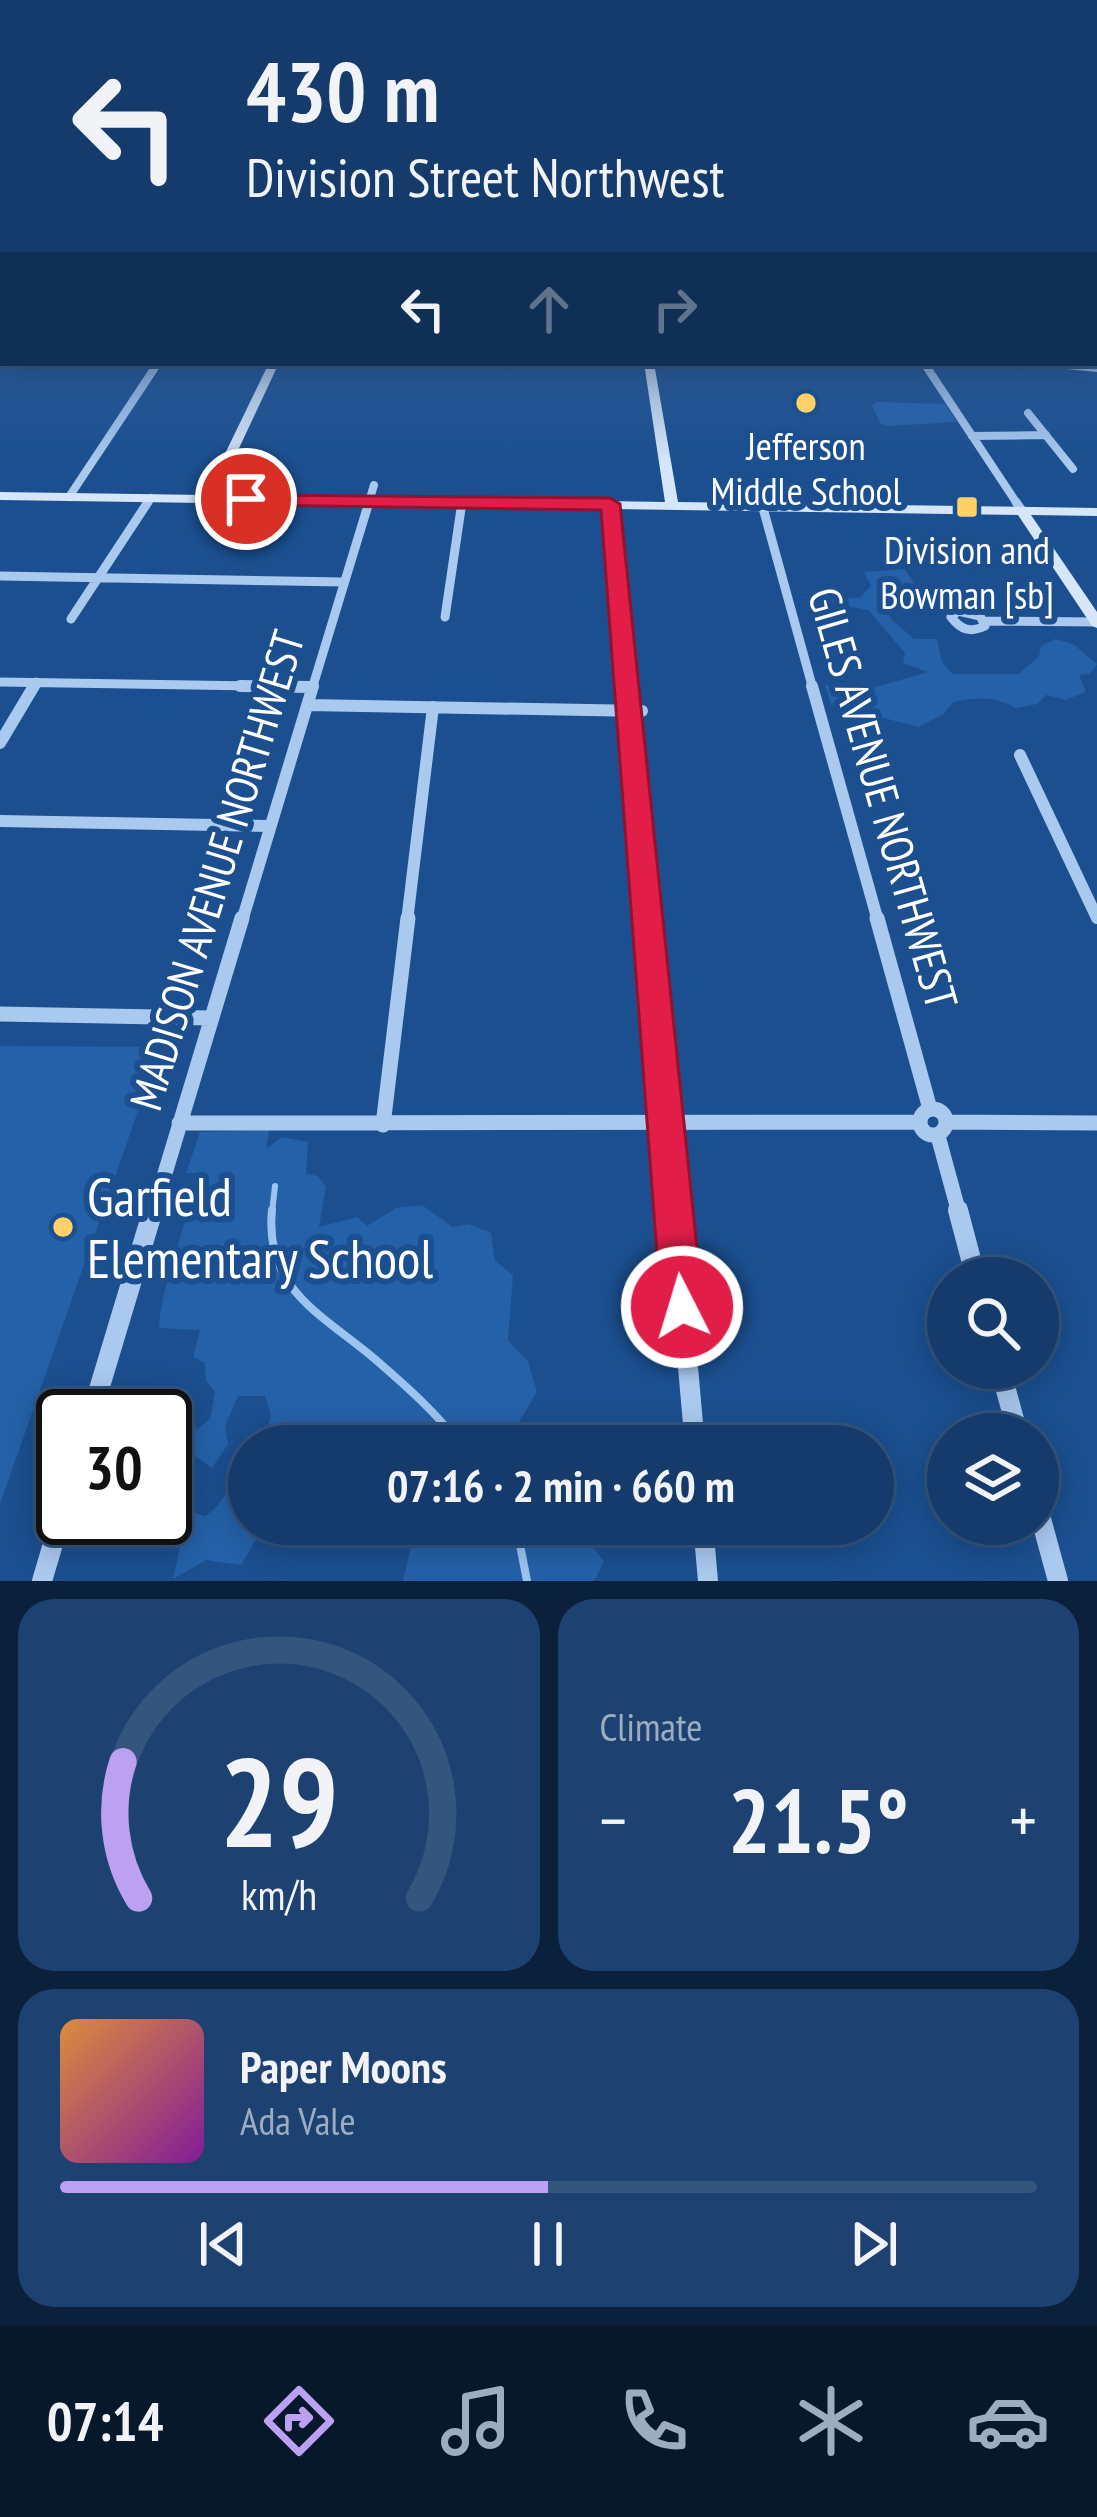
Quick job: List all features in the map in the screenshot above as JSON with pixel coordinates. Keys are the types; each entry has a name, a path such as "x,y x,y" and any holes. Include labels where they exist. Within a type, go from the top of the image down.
{"street":[{"path":"69,497 156,366"},
{"path":"209,499 273,366"},
{"path":"650,366 673,506"},
{"path":"926,366 1097,623"},
{"path":"1065,366 1096,368"},
{"path":"1028,412 1073,469"},
{"path":"972,436 1046,435"},
{"path":"0,496 209,499 372,492 462,502 1097,512"},
{"name":"MADISON AVENUE NORTHWEST","path":"99,1389 372,492"},
{"path":"71,619 151,498"},
{"path":"445,617 462,502"},
{"path":"610,504 635,711 664,1121 693,1425"},
{"name":"GILES AVENUE NORTHWEST","path":"763,508 925,1115"},
{"path":"0,576 344,582"},
{"path":"984,621 1097,623"},
{"path":"0,682 314,687"},
{"path":"0,743 36,682"},
{"path":"308,705 635,711"},
{"path":"383,1124 433,707"},
{"path":"1019,755 1097,918"},
{"path":"0,821 268,826"},
{"path":"0,1014 211,1018"},
{"path":"179,1123 925,1115 942,1129 971,1257"},
{"path":"942,1129 1097,1123"},
{"path":"42,1581 53,1545"},
{"path":"705,1545 708,1581"},
{"path":"1048,1545 1058,1581"}],"shaded area":[{"path":"945,404 957,422 887,426 880,423 872,405"},
{"path":"905,569 931,610 889,612 890,618 914,639 937,639 942,662 953,674 1019,674 1039,656 1041,646 1055,639 1073,644 1097,664 1090,674 1079,675 1086,692 1065,700 1046,695 1037,704 1016,708 986,699 953,702 944,714 918,727 884,718 869,722 831,704 825,685 876,687 928,672 903,663 905,653 868,610 798,597 859,598 871,586 864,572"},
{"name":"Garfield Elementary School","path":"0,1046 149,1047 157,1057 40,1389 36,1389 36,1402 0,1504"},
{"path":"269,1130 266,1149 282,1137 308,1142 306,1174 318,1176 326,1187 319,1227 357,1217 367,1226 396,1208 422,1205 453,1227 469,1224 491,1233 495,1261 513,1275 508,1341 528,1361 537,1392 517,1425 268,1425 271,1415 265,1396 238,1396 225,1426 228,1444 212,1468 192,1454 192,1412 196,1430 210,1419 215,1392 206,1380 205,1363 193,1357 200,1330 159,1328 193,1177 204,1173 186,1173 200,1132"},
{"path":"228,1491 228,1545 253,1545 241,1565 206,1560 173,1579 181,1545 192,1545 192,1512 205,1516"},
{"path":"592,1545 604,1562 594,1581 403,1581 411,1547"}],"waterway":[{"path":"272,1213 275,1186"},
{"path":"272,1213 278,1261 302,1299 410,1390 444,1425"},
{"path":"520,1545 527,1581"}],"place":[{"name":"Jefferson Middle School","path":"806,403"},
{"name":"Division and Bowman [sb]","path":"967,507"},
{"name":"Garfield Elementary School","path":"63,1227"}],"route":[{"path":"246,499 610,504 682,1307"}]}
